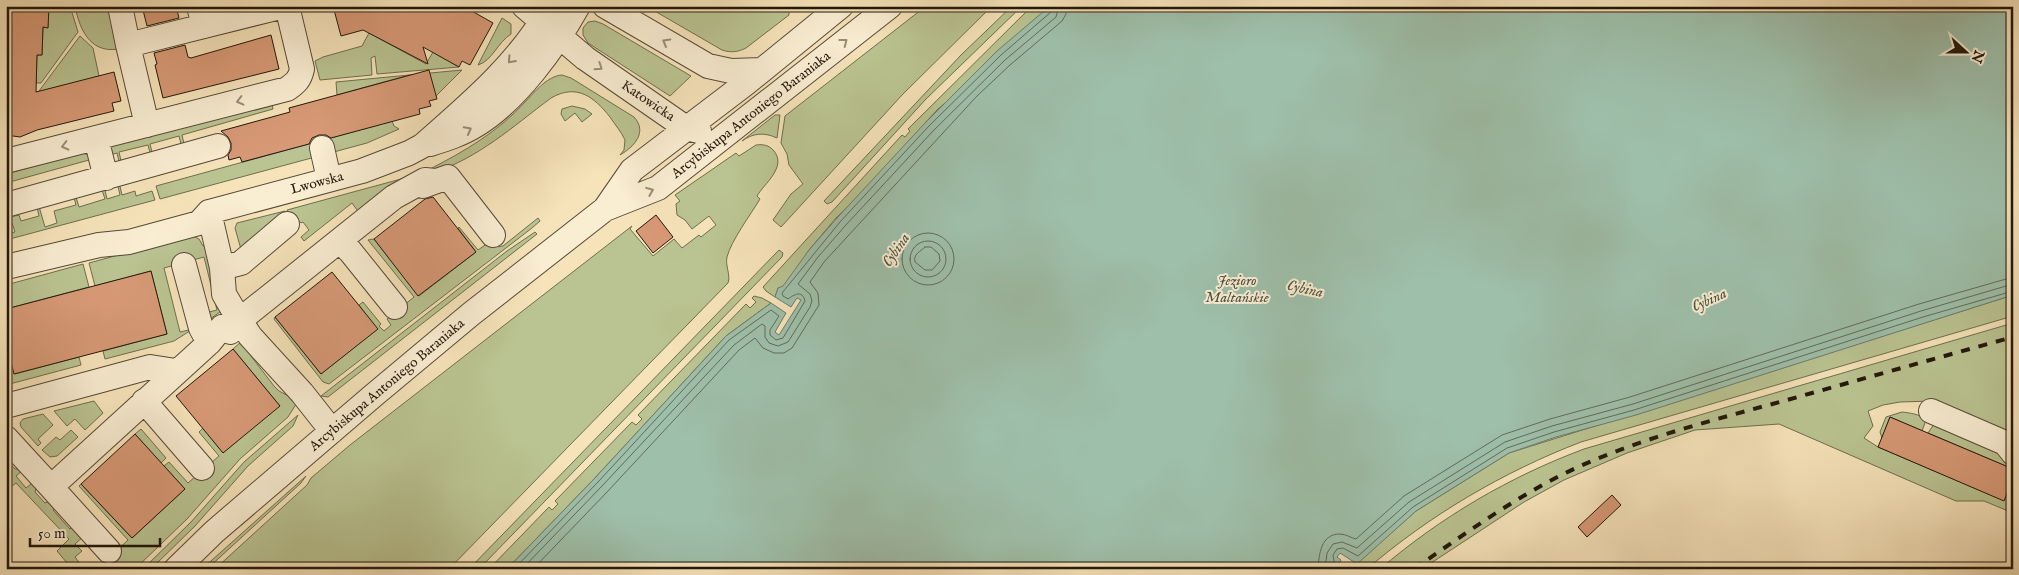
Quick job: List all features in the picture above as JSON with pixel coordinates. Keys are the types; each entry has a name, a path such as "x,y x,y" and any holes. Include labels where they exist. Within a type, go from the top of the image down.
{"street":[{"path":"120,6 147,125"},
{"path":"6,161 287,89 301,77 302,68 286,6 201,16 128,45"},
{"name":"Katowicka","path":"524,6 546,14 560,38 585,58 686,128 723,137"},
{"name":"Lwowska","path":"6,267 99,245 128,229 176,212 200,210 209,212 362,171 422,146 454,137 477,125 514,92 560,38 578,6"},
{"path":"604,6 708,66 731,71 762,70"},
{"name":"Arcybiskupa Antoniego Baraniaka","path":"605,209 632,170 762,70 841,6"},
{"name":"Arcybiskupa Antoniego Baraniaka","path":"176,569 214,532 471,314 605,209 658,188 890,6"},
{"name":"Lwowska","path":"422,146 494,79 546,14"},
{"path":"708,66 723,137"},
{"path":"96,138 106,178"},
{"path":"6,204 218,146"},
{"path":"322,148 329,179"},
{"path":"51,487 176,371 209,343 222,327 248,324 339,241 394,197 424,184 448,177 493,235"},
{"path":"209,212 222,268 248,324 332,431"},
{"path":"222,268 241,263 287,224"},
{"path":"339,241 350,251 395,307"},
{"path":"184,265 201,328 209,343"},
{"path":"6,406 150,367 176,371"},
{"path":"144,401 202,468"},
{"path":"1931,411 2005,443 2013,453"},
{"path":"6,438 110,551"}],"shaded area":[{"path":"49,6 70,6 78,32 41,83 36,83 37,55 42,55 43,27 48,27"},
{"path":"75,6 112,6 123,48 112,50 103,48 89,40 80,25"},
{"path":"646,6 693,6 702,11 703,6 772,6 789,12 789,15 746,48 731,52 722,50"},
{"path":"926,6 992,6 903,94 781,227 773,220 791,194 803,184 789,165 787,154 781,143 785,116"},
{"path":"1012,6 1022,6 926,99 832,202 827,204 824,201 961,55"},
{"path":"1032,6 1059,6 938,109 925,123 926,132 836,218 809,250 791,287 778,288 775,297 766,291 763,287 902,135 905,137 910,131 908,129"},
{"path":"502,18 511,24 511,34 506,37 487,60 478,65"},
{"path":"595,21 691,76 670,96 588,43 583,35 583,28 588,22"},
{"path":"369,33 426,64 433,52 459,67 377,74 375,56 371,58 372,75 320,80 315,61 362,46"},
{"path":"80,36 93,48 99,76 33,99"},
{"path":"462,70 436,96 409,75"},
{"path":"409,75 337,95 336,82"},
{"path":"562,75 571,78 634,117 640,128 637,139 630,148 620,155 624,150 625,140 610,117 591,98 577,92 569,92 551,98 509,131 465,159 432,173 430,169 469,148 493,131 542,85 551,78"},
{"path":"272,104 273,109 182,135 185,148 182,148 179,136 150,144 153,156 151,157 148,145 119,152 122,165 120,165 117,153 110,155 110,148 114,145"},
{"path":"572,106 585,109 592,114 582,122 575,113 565,121 561,114 562,109"},
{"path":"775,115 780,115 777,138 759,134 750,136 742,141"},
{"path":"392,121 394,126 399,129 367,143 160,199 156,186"},
{"path":"756,145 770,147 777,157 778,163 773,175 757,196 760,199 729,251 727,257 728,283 449,569 215,569 307,485 311,478 350,445 632,226 630,229 653,256 674,239 682,248 699,235 701,237 716,225 709,216 692,229 685,220 677,215 676,204 680,201 675,195 736,153 739,156"},
{"path":"83,153 88,155 89,160 6,183 6,174"},
{"path":"412,176 360,214 352,203 304,241 301,237 309,230 303,222 301,223 297,219 293,223 288,216 287,210"},
{"path":"117,182 119,182 122,195 135,191 136,196 152,191 155,200 6,240 6,234 15,232 10,217 19,215 21,221 39,216 36,203 38,203 45,227 57,223 54,211 76,205 73,194 75,194 79,207 105,199 101,187 104,186 107,199 120,195"},
{"path":"285,211 286,218 242,253 235,228 237,223"},
{"path":"538,218 540,221 532,228 329,384 323,382 274,319 275,317 321,374 377,329 359,305 363,302 381,324 379,326 384,331 391,325 387,319 414,297 368,240 374,239 419,296 476,252 459,227 478,250 488,243 495,247 503,246"},
{"path":"535,232 537,234 328,397 321,396 507,251"},
{"path":"191,235 199,239 203,246 208,244 223,310 207,321 205,313 217,310 204,257 164,268 180,332 193,329 174,341 105,359 103,351 167,334 151,271 95,286 89,263"},
{"path":"779,250 783,253 782,257 479,569 469,569"},
{"path":"83,264 89,287 6,309 6,285"},
{"path":"2013,295 2013,316 1581,442 1524,467 1468,496 1391,549 1367,569 1361,569 1362,567 1349,558 1357,548 1375,547 1416,511 1509,453"},
{"path":"754,296 771,303 726,336 594,479 507,569 489,569 549,507 552,510 558,504 555,501 632,422 636,425 642,419 638,415 746,304 750,308 756,302 752,298"},
{"path":"2013,323 2013,433 1933,401 1900,402 1883,405 1868,411 1873,426 1864,438 1878,447 2003,500 2013,479 2013,513 1984,501 1956,501 1779,424 1695,430 1627,453 1564,480 1524,502 1422,569 1380,569 1427,532 1477,500 1529,472 1584,449"},
{"path":"243,340 251,347 247,351 274,386 279,391 298,401 288,417 240,459 187,519 135,569 97,569 128,540 79,486 81,484 132,538 185,489 164,466 169,462 188,483 219,456 199,432 203,428 280,406 233,349"},
{"path":"6,342 15,374 79,357 81,365 6,385"},
{"path":"94,401 103,413 85,430 75,419 67,426 54,411"},
{"path":"1902,412 1912,413 1924,418 1926,420 1922,431 1890,417 1882,438 1880,432 1886,417"},
{"path":"43,414 53,425 38,439 41,443 38,446 21,427 20,423 23,419"},
{"path":"298,415 293,426 248,466 195,526 151,569 143,569 191,522 244,462"},
{"path":"1934,424 1992,446 2013,464 2013,469 1928,433"},
{"path":"141,429 166,458 161,463 135,434"},
{"path":"71,430 78,437 57,456 50,457 42,450 56,437 60,440"},
{"path":"6,459 15,469 24,469 16,476 26,488 35,481 37,486 35,492 45,503 50,501 57,505 53,510 70,529 75,525 85,535 75,544 82,551 75,557 84,569 72,569 57,551 69,539 16,483 6,491"},
{"path":"306,476 301,483 207,569 202,569"}],"water":[{"name":"Jezioro Maltańskie","path":"1050,6 2013,6 2013,295 1636,415 1556,437 1509,453 1416,511 1357,564 1340,553 1337,557 1341,560 1336,569 507,569 594,479 726,336 771,303 786,313 775,332 779,335 801,300 797,298 791,307 775,297 778,288 783,286 809,250 925,123 997,51"}],"building":[{"path":"7,6 49,6 48,28 43,27 42,55 37,55 36,92 114,72 121,101 112,103 114,111 37,130 20,137 6,135"},
{"path":"142,6 176,6 179,18 147,26"},
{"path":"333,6 463,6 493,23 470,65 462,61 459,67 423,47 428,64 363,30 341,36"},
{"path":"271,35 279,69 163,98 154,53 185,45 188,57 191,58"},
{"path":"429,70 437,99 429,101 431,106 419,109 420,114 331,138 326,135 319,135 312,138 309,144 242,162 240,157 229,160 228,155 231,150 231,143 228,137 221,131 290,112 289,108"},
{"path":"433,197 476,252 418,296 374,239 425,199"},
{"path":"656,215 673,237 653,253 636,231"},
{"path":"151,271 167,334 14,374 6,342 6,309"},
{"path":"332,272 378,329 321,374 275,317"},
{"path":"233,349 280,406 223,453 176,396"},
{"path":"1890,417 2013,469 2013,479 2004,501 1878,447"},
{"path":"135,434 185,489 132,538 81,484"},
{"path":"1612,495 1621,505 1587,537 1578,527"}],"railway":[{"path":"1414,569 1515,501 1557,477 1603,456 1708,422 2013,337"}],"water label":[{"name":"Cybina","path":"896,250"},
{"name":"Cybina","path":"1305,289"},
{"name":"Cybina","path":"1709,300"}]}
